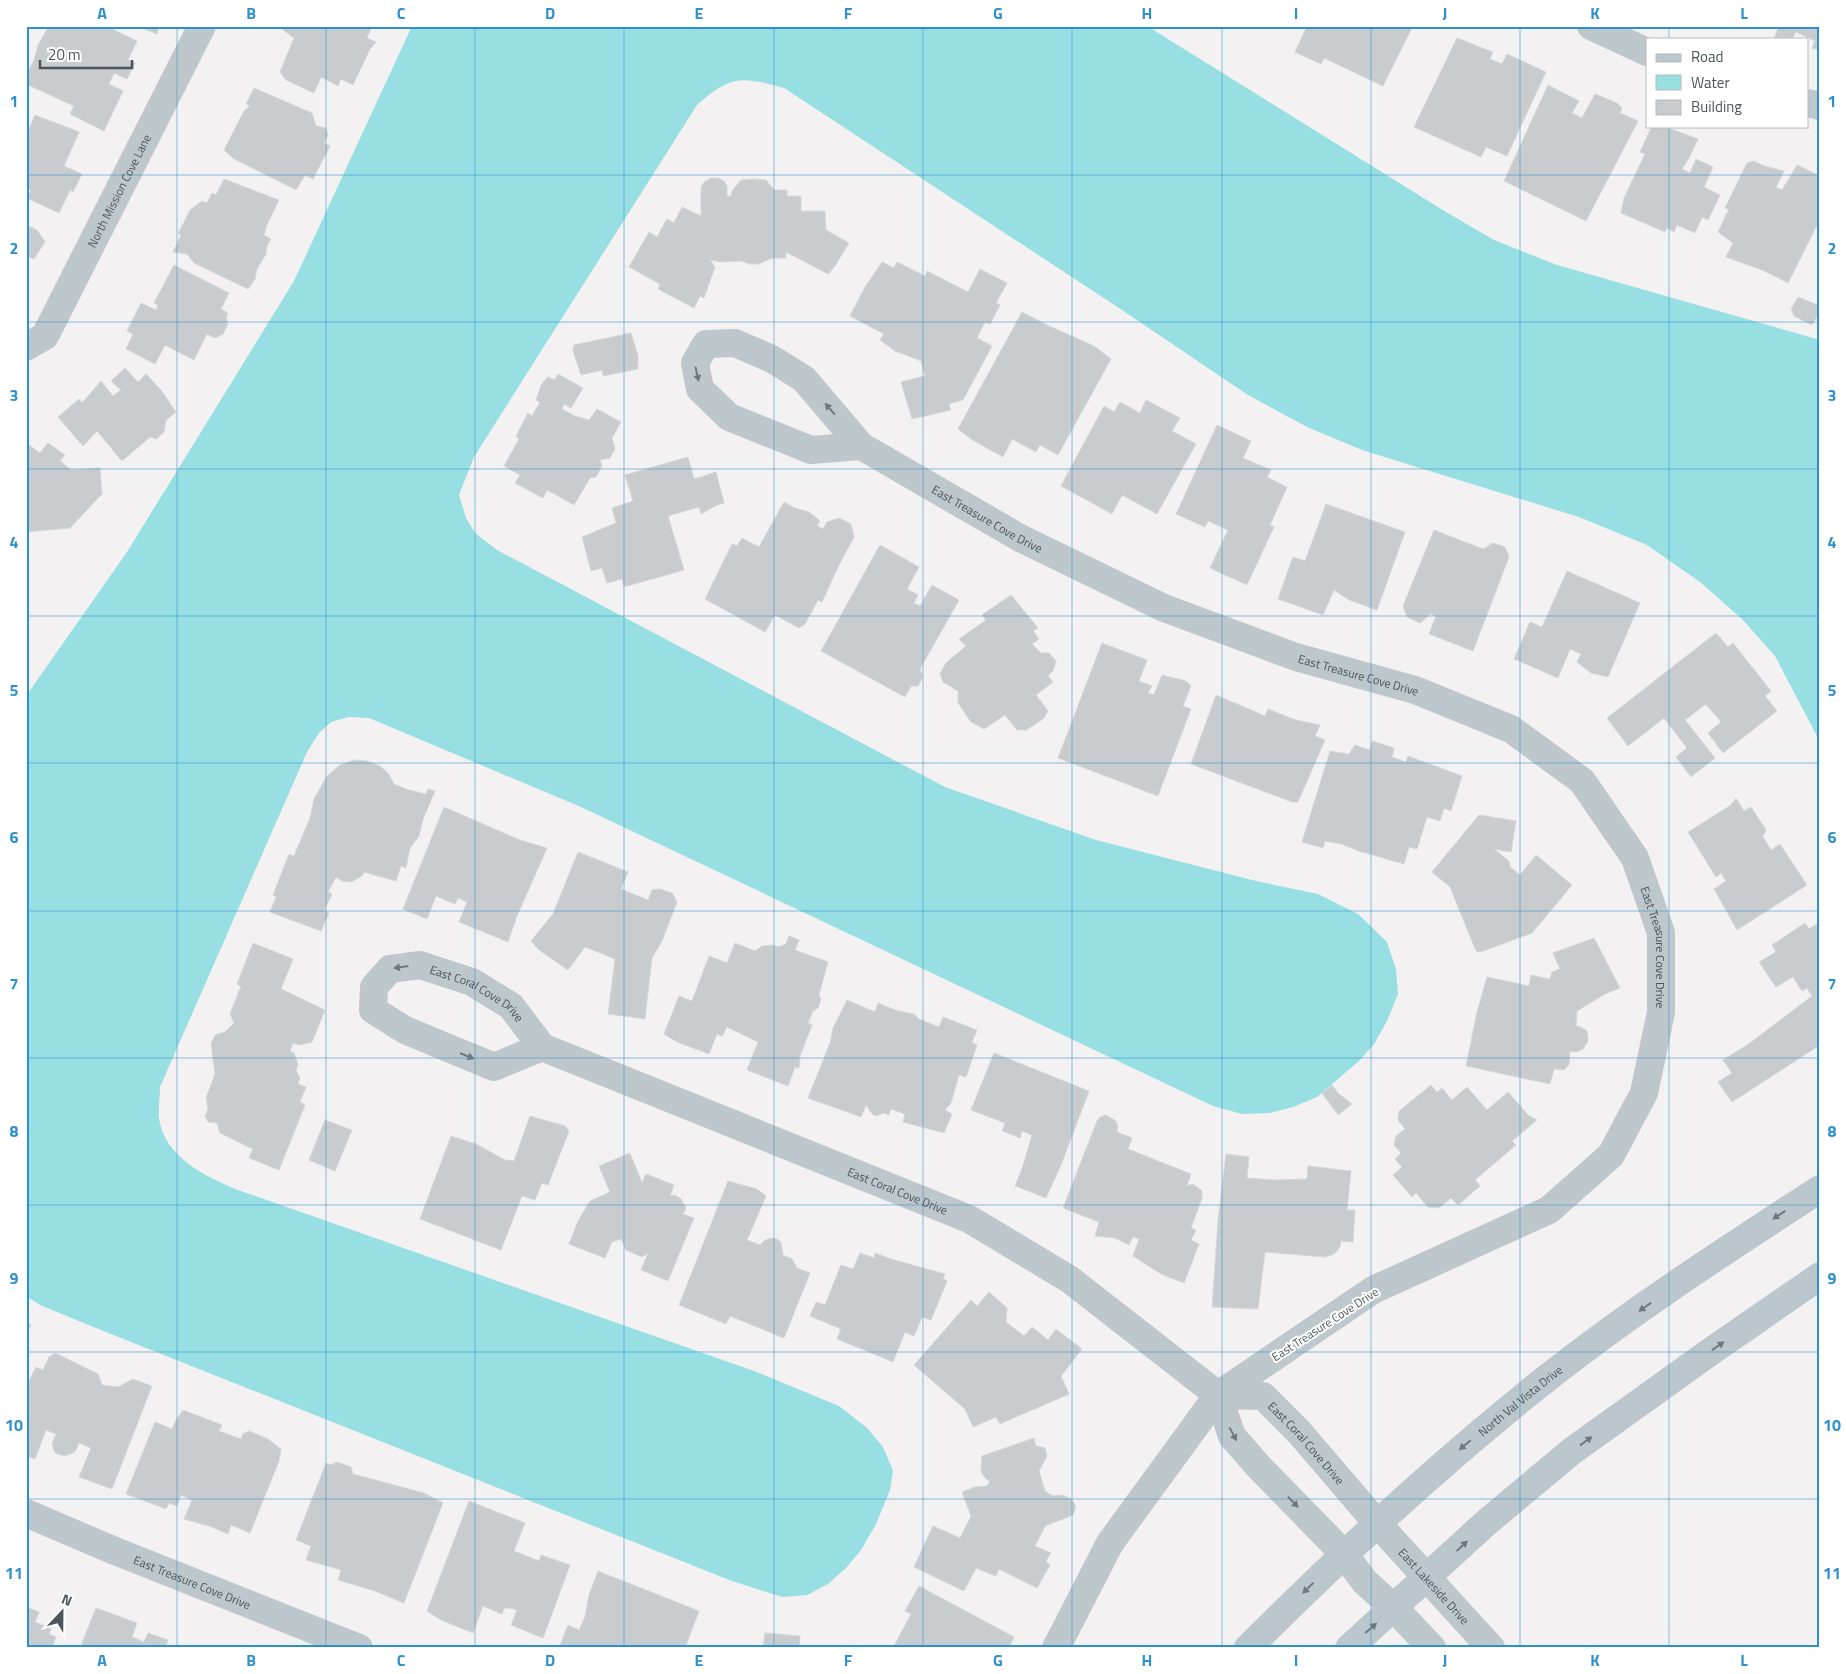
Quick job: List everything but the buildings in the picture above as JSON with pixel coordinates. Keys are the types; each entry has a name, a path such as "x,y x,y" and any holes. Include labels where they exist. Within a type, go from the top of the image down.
{"main road":[{"name":"North Val Vista Drive","path":"1248,1648 1344,1554 1472,1439 1522,1398 1680,1281 1820,1189"},
{"path":"1349,1648 1487,1522 1572,1451 1820,1276"}],"street":[{"name":"North Mission Cove Lane","path":"26,347 45,336 202,26"},
{"path":"1591,26 1646,52"},
{"name":"East Treasure Cove Drive","path":"861,446 811,450 729,417 700,389 694,363 706,344 734,343 772,359 804,379 861,446 1020,538 1164,608 1296,658 1415,690 1511,729 1582,781 1635,858 1661,933 1661,1012 1644,1093 1611,1155 1549,1210 1373,1290 1218,1395 1110,1543 1056,1648"},
{"name":"East Coral Cove Drive","path":"542,1047 494,1067 405,1030 373,1010 374,986 390,969 420,965 472,982 511,1006 542,1047 969,1219 1069,1279 1218,1395 1263,1396 1299,1432 1377,1524"},
{"path":"1218,1395 1232,1436 1259,1467 1344,1554 1365,1582 1394,1608 1432,1648"},
{"name":"East Treasure Cove Drive","path":"26,1513 115,1551 358,1648"},
{"name":"East Lakeside Drive","path":"1377,1524 1491,1648"}],"water":[{"path":"412,26 1147,26 1494,240 1557,265 1820,340 1820,742 1775,656 1742,619 1700,582 1647,545 1579,517 1362,450 1307,427 1248,395 784,88 757,81 737,81 719,88 697,105 474,457 459,495 466,518 475,533 497,550 945,787 1096,840 1256,881 1318,894 1358,914 1387,942 1396,969 1398,994 1387,1021 1374,1044 1359,1061 1317,1097 1293,1107 1270,1113 1242,1114 1213,1106 581,807 369,718 349,717 331,722 319,733 307,752 160,1087 159,1118 169,1144 188,1164 200,1172 238,1190 754,1371 839,1406 867,1428 883,1447 893,1471 890,1490 876,1524 861,1550 846,1568 828,1584 807,1595 782,1597 732,1581 91,1326 40,1305 26,1296 26,696 127,552 294,281"}]}
